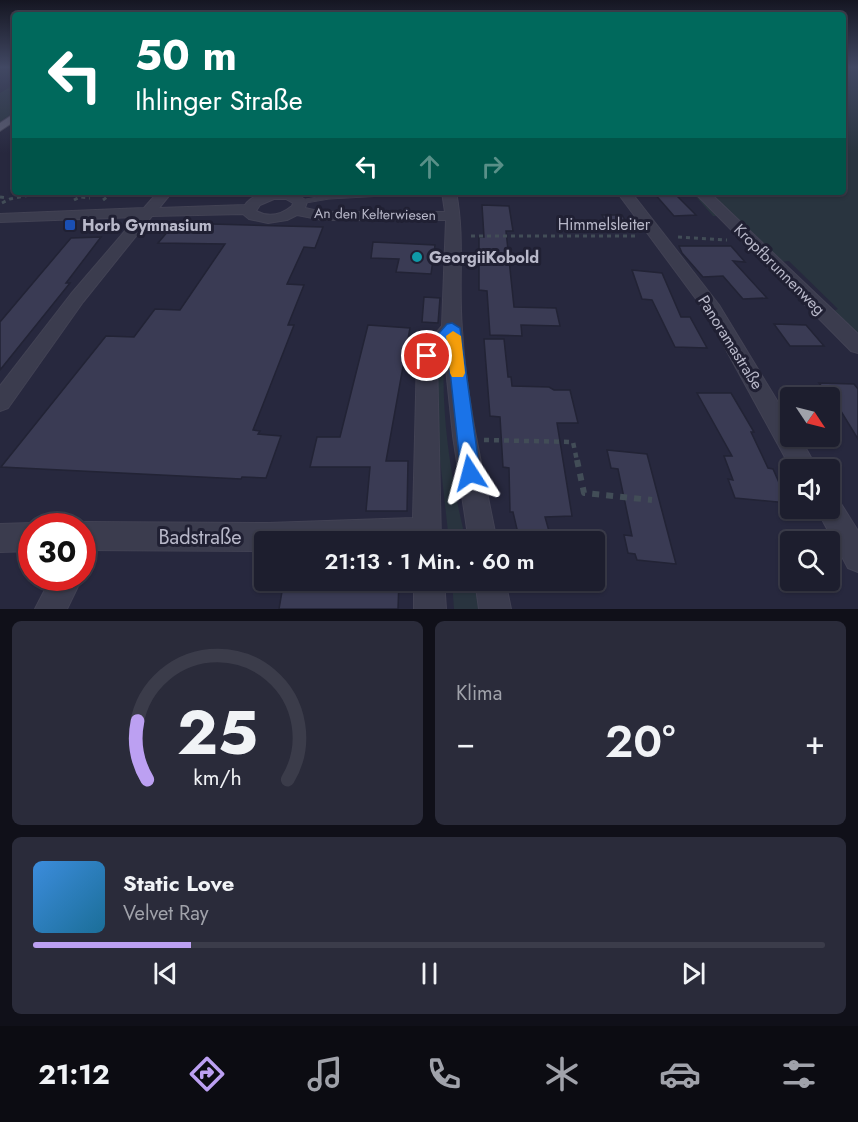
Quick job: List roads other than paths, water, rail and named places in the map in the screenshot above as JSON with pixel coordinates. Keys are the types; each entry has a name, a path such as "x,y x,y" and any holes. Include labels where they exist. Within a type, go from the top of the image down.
{"main road":[{"path":"0,128 12,118"}],"street":[{"path":"0,402 76,298 163,195"},
{"path":"450,195 455,226 452,328 465,440 481,531"},
{"name":"Panoramastraße","path":"626,195 713,309 800,459"},
{"name":"Kropfbrunnenweg","path":"704,195 858,346"},
{"name":"An den Kelterwiesen","path":"0,218 149,212 226,212 249,209 255,201 267,196 294,200 323,216 455,226"},
{"name":"An den Kelterwiesen","path":"249,209 252,215 265,219 282,217 294,200"},
{"path":"427,531 427,356 452,328"},
{"path":"835,519 858,558"},
{"path":"0,538 18,537"},
{"name":"Badstraße","path":"96,539 254,537"},
{"path":"51,609 60,591"},
{"path":"429,591 430,609"},
{"path":"492,591 495,609"}],"lane":[{"path":"294,200 365,195"}],"place":[{"name":"Horb Gymnasium","path":"70,225"},
{"name":"GeorgiiKobold","path":"417,257"}]}
